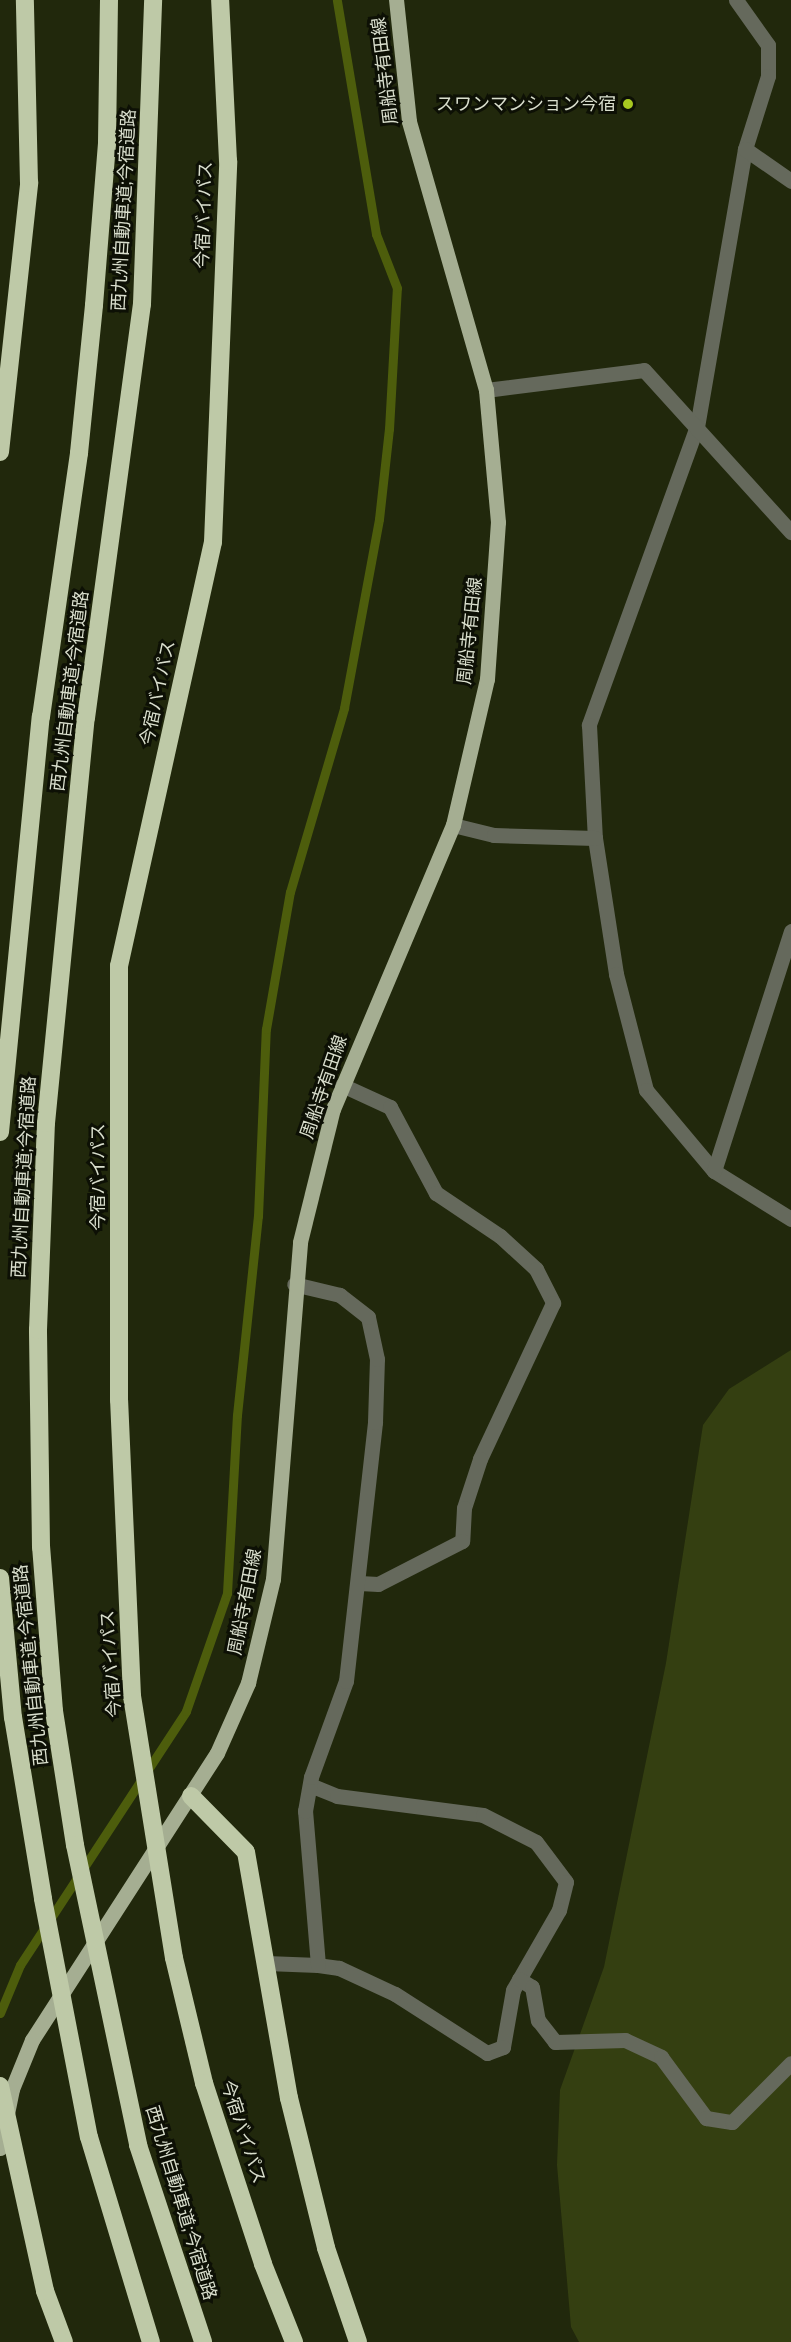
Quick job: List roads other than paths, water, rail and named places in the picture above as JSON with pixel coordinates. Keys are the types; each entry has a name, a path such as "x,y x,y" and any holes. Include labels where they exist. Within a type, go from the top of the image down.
{"highway":[{"path":"0,452 29,183 25,0"},
{"name":"西九州自動車道;今宿道路","path":"0,1132 39,728 79,453 94,305 107,143 109,0"},
{"name":"西九州自動車道;今宿道路","path":"153,0 142,304 85,729 46,1123 38,1330 41,1547 54,1711 75,1845 138,2145 203,2342"},
{"name":"今宿バイパス","path":"220,0 228,160 213,542 119,966 118,1400 132,1696 174,1958 204,2083 263,2264 294,2342"},
{"name":"西九州自動車道;今宿道路","path":"0,1578 13,1717 89,2137 151,2342"},
{"path":"191,1796 209,1810 246,1852 289,2098 326,2248 358,2342"},
{"path":"4,2086 45,2291 64,2342"},
{"path":"186,2296 210,2342"}],"main road":[{"name":"周船寺有田線","path":"0,2148 4,2086 191,1796 217,1753 248,1683 273,1579 294,1284 300,1242 333,1110 342,1085 453,825 484,690 495,597 498,522 486,390 409,121 396,0"}],"street":[{"path":"736,0 768,45 768,76 745,149 697,426 589,724 596,838 616,974 646,1090 714,1171 791,1219"},
{"path":"745,149 791,181"},
{"path":"486,390 644,370 791,532"},
{"path":"453,825 494,835 596,838"},
{"path":"714,1171 791,931"},
{"path":"342,1085 390,1107 436,1193 500,1236 536,1269 554,1303 480,1459 464,1508 462,1541 378,1584 359,1583"},
{"path":"294,1284 340,1295 368,1317 377,1359 359,1583 346,1681 310,1785 305,1811 318,1965"},
{"path":"267,1963 339,1968 395,1994 487,2052 503,2047 513,1990 560,1910 566,1882 536,1842 483,1815 337,1796 310,1785"},
{"path":"519,1979 532,1987 538,2020 555,2042 625,2040 661,2056 706,2118 732,2122 791,2063"}],"waterway":[{"path":"0,2013 20,1965 186,1711 227,1593 237,1415 258,1216 266,1029 290,892 344,708 379,519 389,429 397,288 376,234 337,0"}],"place":[{"name":"スワンマンション今宿","path":"628,104"}]}
